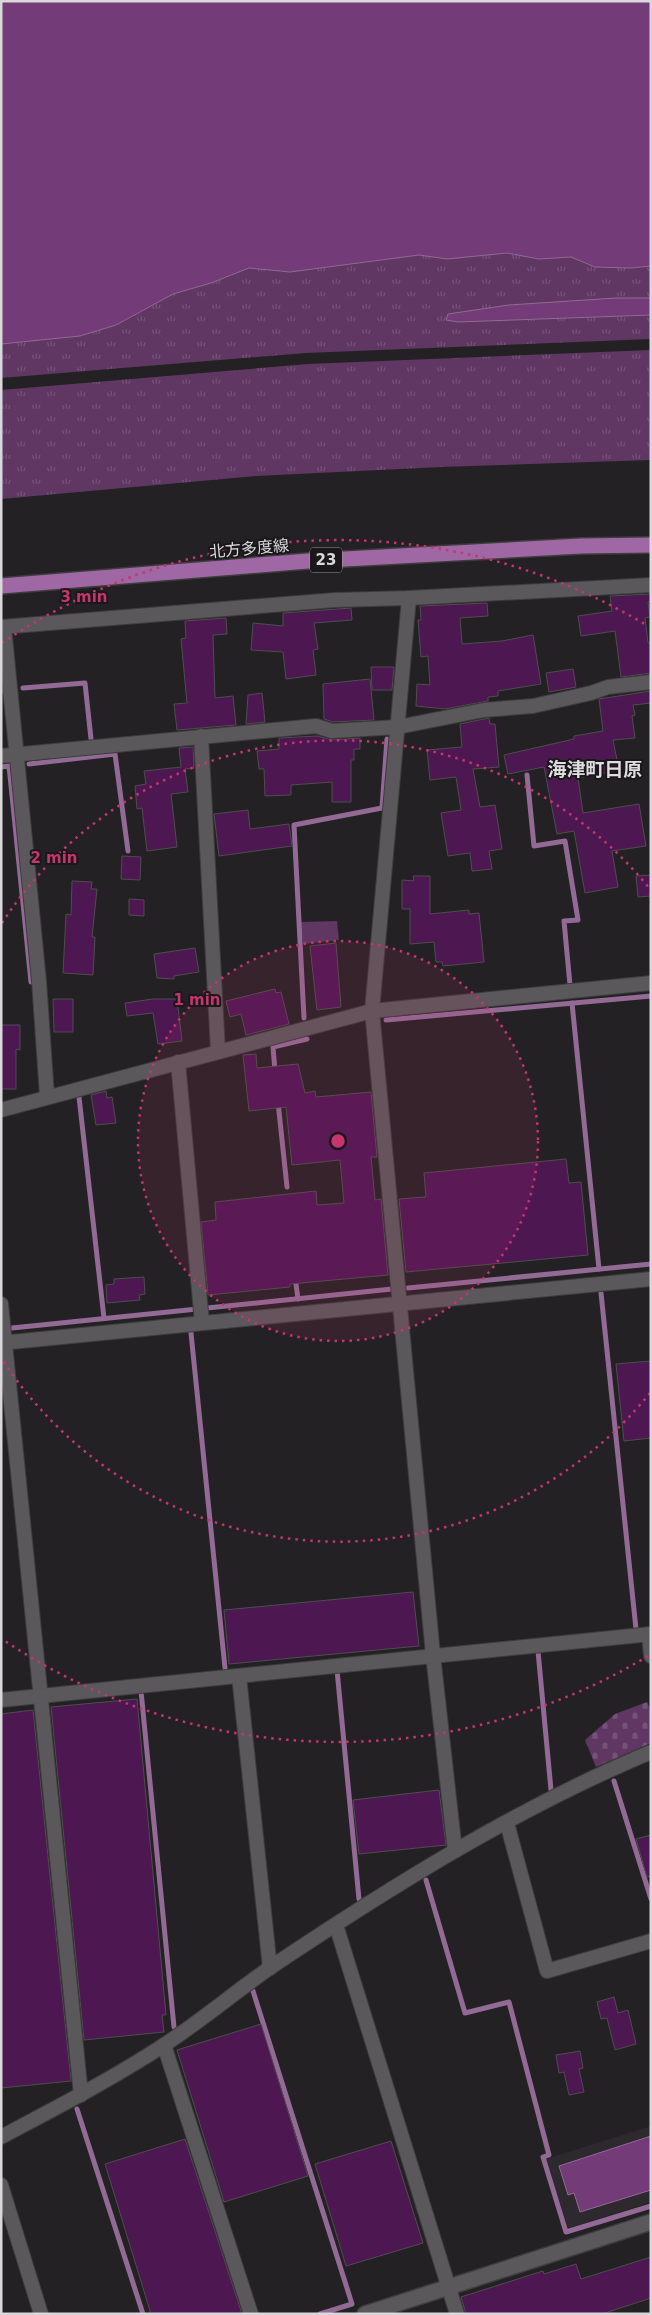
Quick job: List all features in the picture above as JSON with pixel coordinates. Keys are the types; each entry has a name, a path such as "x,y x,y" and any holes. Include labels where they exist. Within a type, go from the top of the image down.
{"main road":[{"name":"北方多度線","path":"1,586 308,561 581,546 651,545"}],"street":[{"path":"47,1096 39,982 8,755 2,627 224,607 651,585"},
{"path":"409,598 372,1011 433,1655 455,1851"},
{"path":"8,755 316,726 332,731 398,727 484,710 533,706 591,694 608,687 651,682"},
{"path":"201,736 218,1051"},
{"path":"1,1110 47,1096 372,1011 651,984"},
{"path":"178,1062 202,1320"},
{"path":"3,1342 202,1320 651,1279"},
{"path":"1,1304 3,1342 42,1697 81,2094"},
{"path":"1,1700 650,1634 651,1656"},
{"path":"239,1676 270,1968"},
{"path":"1,2136 81,2094 164,2045 270,1968 455,1851 588,1779 651,1752"},
{"path":"507,1823 547,1972 651,1941"},
{"path":"336,1925 458,2314"},
{"path":"164,2045 251,2314"},
{"path":"1,2185 42,2314"},
{"path":"365,2314 651,2222"}],"shaded area":[{"path":"1,1 651,1 651,266 631,268 595,267 571,257 539,259 507,253 447,259 419,255 290,272 249,268 211,283 173,294 116,325 80,336 1,344"},
{"path":"616,298 651,298 651,315 458,322 446,320 448,314 509,305"},
{"path":"651,2126 651,2202 568,2228 546,2159"},
{"path":"651,2136 651,2190 580,2212 574,2193 568,2195 559,2166"}],"green space":[{"path":"507,253 539,259 571,257 595,267 631,268 651,266 651,298 509,305 449,314 446,320 458,322 651,315 651,339 306,353 1,378 1,344 80,336 116,325 173,294 211,283 249,268 290,272 419,255 447,259"},
{"path":"651,350 651,460 441,467 256,476 1,499 1,390 308,364"},
{"path":"337,921 339,940 303,944 301,922"},
{"path":"647,1702 651,1710 651,1743 596,1767 585,1740 615,1714"}],"building":[{"path":"651,594 651,601 648,602 650,617 645,618 648,643 651,643 651,673 621,677 615,631 581,636 578,616 612,611 610,596"},
{"path":"487,603 488,616 460,618 462,644 502,641 533,635 541,684 498,691 498,696 488,697 488,701 445,709 416,706 417,684 430,685 428,656 421,657 418,620 421,620 420,606"},
{"path":"351,608 352,620 314,623 318,649 313,650 316,675 286,679 283,652 251,650 253,623 283,626 283,613"},
{"path":"226,618 227,634 213,635 215,698 233,696 236,725 177,730 174,704 187,703 181,639 186,638 185,621"},
{"path":"371,667 394,667 392,690 372,690"},
{"path":"573,669 576,687 549,692 546,673"},
{"path":"370,679 374,720 333,722 324,719 323,684"},
{"path":"651,691 651,703 633,705 635,715 632,716 635,738 613,740 619,770 578,778 583,813 639,804 646,846 612,851 618,887 585,893 574,831 557,834 544,767 508,774 504,755 574,739 574,736 603,731 599,699"},
{"path":"262,693 265,722 246,724 248,695"},
{"path":"489,718 490,724 495,724 499,767 473,769 480,807 495,805 502,849 489,851 492,869 472,871 470,853 448,856 441,813 461,810 456,777 430,780 427,750 462,747 460,724"},
{"path":"317,736 332,740 360,738 360,749 354,749 354,760 351,760 351,802 332,802 332,782 291,785 291,795 265,796 264,769 259,769 257,751 279,749 279,738"},
{"path":"193,747 194,768 185,769 188,792 171,794 177,847 147,851 142,808 137,809 135,786 146,784 144,771 181,767 179,748"},
{"path":"248,810 250,829 289,824 292,846 219,856 214,814"},
{"path":"122,856 141,857 140,880 121,879"},
{"path":"651,875 651,896 638,897 636,876"},
{"path":"413,876 430,876 430,914 469,910 469,914 479,913 484,962 443,966 442,962 436,962 434,942 410,944 410,909 402,909 402,880 414,881"},
{"path":"72,881 92,882 91,889 97,889 92,937 95,937 93,975 63,973 66,914 71,915"},
{"path":"129,899 144,900 144,916 129,915"},
{"path":"336,943 341,1007 317,1010 310,946"},
{"path":"195,948 199,972 174,976 174,979 157,978 154,954"},
{"path":"275,989 276,993 281,992 289,1024 246,1035 241,1014 230,1017 226,1001"},
{"path":"53,999 73,999 73,1032 54,1032"},
{"path":"153,999 177,999 182,1041 158,1044 153,1013 127,1016 125,1003"},
{"path":"1,1025 20,1025 20,1050 16,1049 16,1089 1,1089"},
{"path":"256,1054 257,1068 298,1064 305,1093 315,1091 316,1097 371,1092 377,1157 371,1157 375,1200 381,1199 388,1275 290,1284 290,1287 208,1295 201,1222 216,1220 215,1202 316,1191 317,1205 344,1203 340,1160 292,1165 286,1107 249,1111 243,1055"},
{"path":"106,1091 107,1098 112,1097 116,1123 96,1125 91,1095"},
{"path":"566,1159 569,1183 581,1182 588,1255 406,1272 399,1199 426,1197 424,1173"},
{"path":"144,1277 145,1294 139,1295 140,1300 107,1303 106,1285 114,1284 114,1279"},
{"path":"651,1361 651,1438 624,1441 616,1364"},
{"path":"413,1592 419,1646 229,1664 224,1610"},
{"path":"137,1699 166,2015 162,2015 164,2032 84,2040 51,1707"},
{"path":"33,1710 71,2081 1,2088 1,1714"},
{"path":"439,1790 446,1845 359,1854 353,1800"},
{"path":"651,1835 651,1876 647,1877 636,1839"},
{"path":"614,1997 618,2013 628,2010 636,2044 615,2050 607,2018 601,2019 597,2002"},
{"path":"261,2024 308,2176 224,2202 177,2050"},
{"path":"580,2051 583,2068 579,2069 584,2092 569,2095 564,2072 559,2073 556,2055"},
{"path":"185,2139 242,2314 151,2314 105,2164"},
{"path":"391,2141 423,2243 346,2266 315,2164"},
{"path":"651,2257 651,2298 602,2314 466,2314 461,2297 543,2271 544,2274 576,2264 581,2279"}],"waterway":[{"path":"23,688 85,683 91,739"},
{"path":"304,1018 294,825 382,808 387,739"},
{"path":"29,764 115,754 128,851"},
{"path":"1,767 9,766 31,982"},
{"path":"527,775 534,846 565,841 578,920 564,921 570,985"},
{"path":"386,1020 651,996"},
{"path":"572,1003 599,1269"},
{"path":"275,1071 273,1047 307,1039"},
{"path":"79,1097 104,1318"},
{"path":"278,1102 287,1187"},
{"path":"408,1288 651,1264"},
{"path":"295,1277 298,1299"},
{"path":"12,1328 392,1289"},
{"path":"601,1293 636,1629"},
{"path":"191,1333 225,1668"},
{"path":"543,1650 538,1651 551,1790"},
{"path":"335,1670 337,1670 359,1899"},
{"path":"145,1690 141,1691 174,2027"},
{"path":"614,1781 651,1899"},
{"path":"426,1880 465,2013 509,2002 549,2155 543,2157 566,2232 651,2206"},
{"path":"253,1991 352,2304 320,2314"},
{"path":"77,2109 143,2314"}],"district":[{"name":"海津町日原","path":"595,769"}]}
